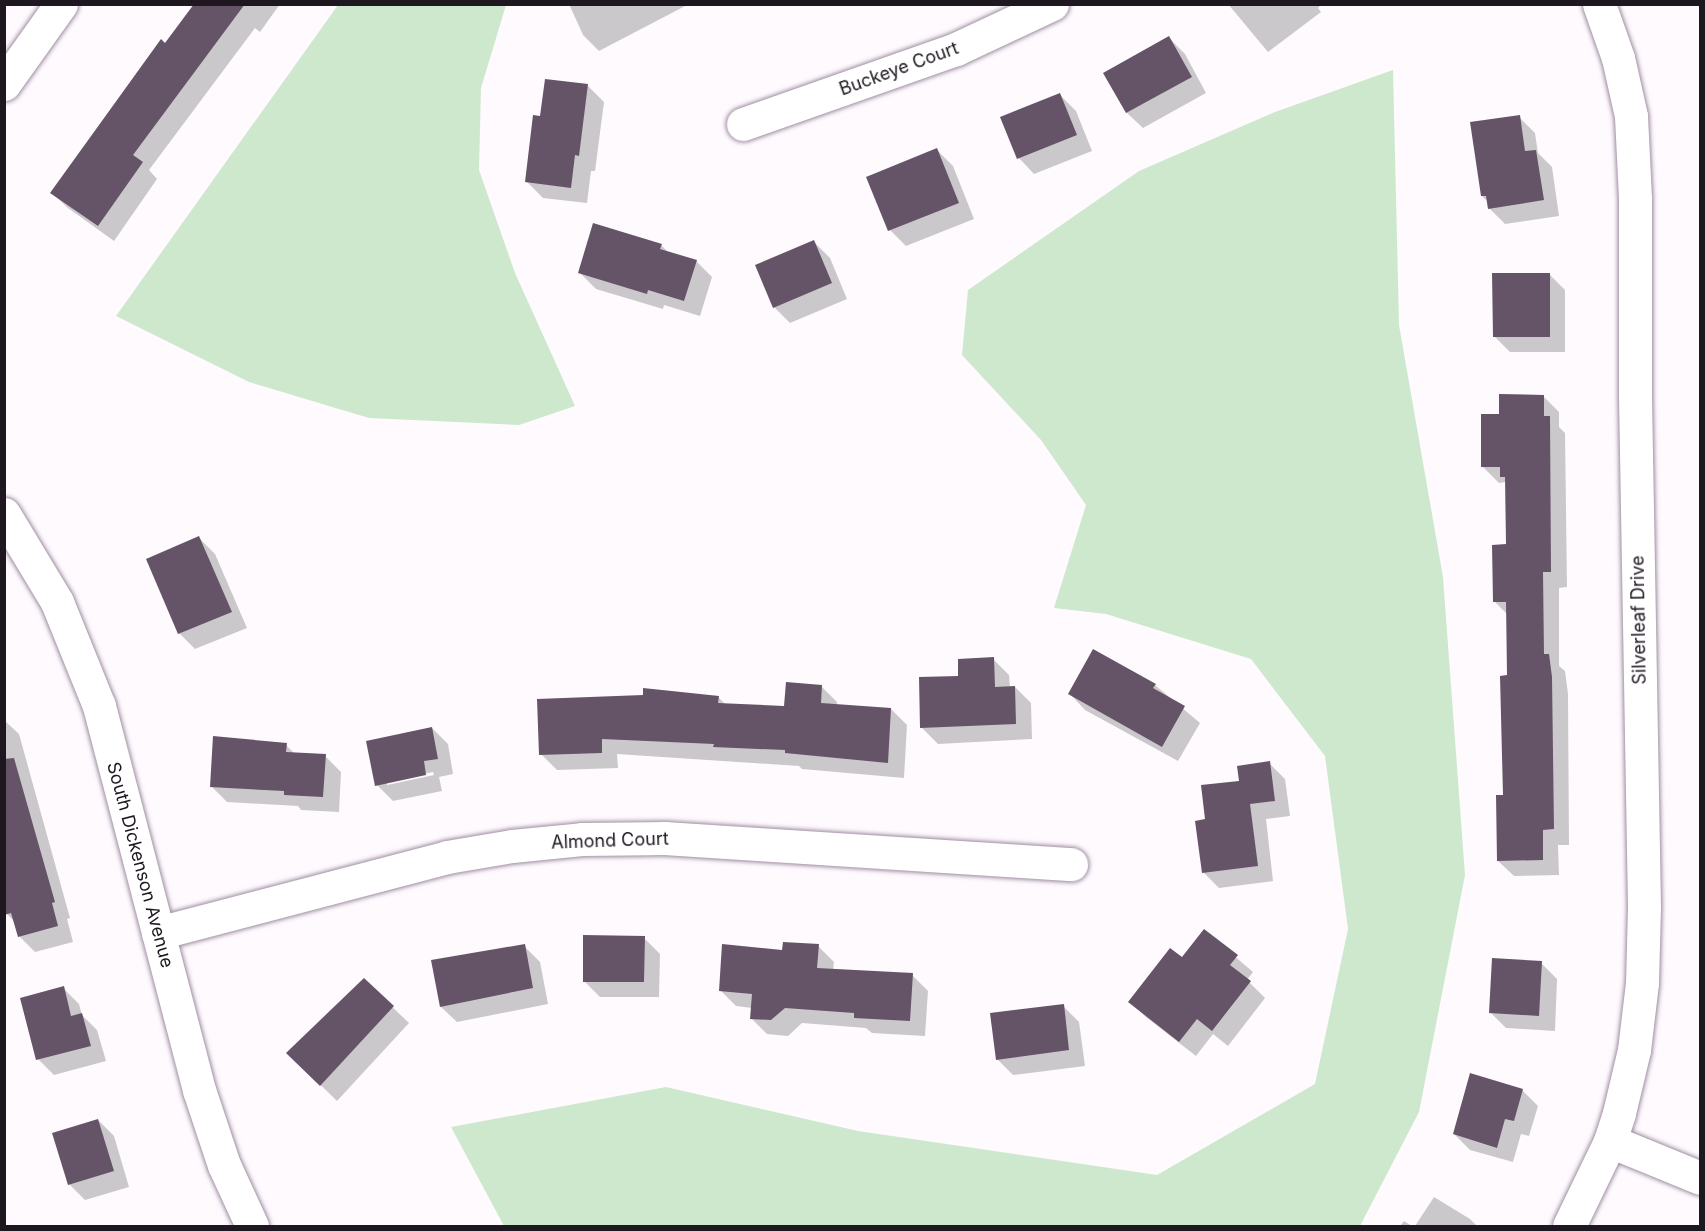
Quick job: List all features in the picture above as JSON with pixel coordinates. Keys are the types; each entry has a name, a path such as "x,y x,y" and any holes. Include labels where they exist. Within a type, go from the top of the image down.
{"street":[{"path":"4,84 61,4"},
{"name":"Buckeye Court","path":"743,124 956,50 1052,4"},
{"name":"Silverleaf Drive","path":"1569,1227 1610,1141 1634,1050 1642,983 1644,907 1635,395 1635,198 1631,116 1618,58 1599,4"},
{"name":"South Dickenson Avenue","path":"4,514 57,602 99,706 199,1090 224,1165 252,1227"},
{"name":"Almond Court","path":"158,933 447,857 512,846 582,839 665,838 1071,864"},
{"path":"1610,1141 1701,1178"}],"green space":[{"path":"338,5 506,5 481,88 479,170 515,273 575,406 519,425 369,418 249,382 116,316"},
{"path":"1393,70 1399,325 1443,577 1465,875 1419,1112 1360,1226 504,1226 451,1127 666,1087 858,1131 1157,1175 1315,1084 1348,929 1325,756 1251,659 1106,614 1054,608 1086,505 1041,440 962,355 968,290 1139,171 1275,112"}],"building":[{"path":"194,4 245,4 133,155 143,162 98,226 50,193 161,39 165,43"},
{"path":"1169,36 1192,77 1126,113 1103,73"},
{"path":"545,79 588,84 579,156 575,155 571,188 525,182 533,115 540,116"},
{"path":"1060,93 1077,135 1017,159 1000,117"},
{"path":"1520,115 1525,151 1536,150 1544,200 1488,209 1486,196 1481,196 1470,122"},
{"path":"937,148 959,203 888,231 866,177"},
{"path":"593,223 662,244 660,249 697,260 684,301 648,290 647,294 578,273"},
{"path":"814,240 832,283 773,308 755,265"},
{"path":"1492,273 1550,273 1550,337 1493,337"},
{"path":"1499,394 1544,395 1544,416 1550,416 1551,572 1543,572 1544,654 1549,654 1552,677 1554,829 1543,830 1543,860 1497,861 1496,795 1503,795 1500,676 1507,675 1506,602 1493,602 1492,545 1506,544 1505,477 1500,477 1500,467 1481,467 1481,414 1499,414"},
{"path":"199,536 232,612 178,634 146,559"},
{"path":"1093,649 1156,684 1153,688 1185,706 1162,747 1068,694"},
{"path":"994,657 995,687 1015,686 1016,724 920,728 919,677 958,676 958,659"},
{"path":"786,682 822,685 821,703 891,708 888,763 785,753 785,750 713,747 714,744 602,739 602,753 539,755 537,699 643,695 643,688 719,696 718,703 784,706"},
{"path":"432,727 438,759 424,761 426,775 375,786 366,741"},
{"path":"213,736 287,743 286,752 326,754 323,797 284,795 284,791 210,787"},
{"path":"14,758 55,902 52,903 58,926 18,937 11,913 4,915 4,759"},
{"path":"1270,761 1275,801 1250,804 1258,866 1202,873 1195,821 1205,819 1201,785 1239,781 1237,766"},
{"path":"1204,929 1238,955 1230,965 1251,981 1212,1031 1197,1019 1179,1042 1128,1002 1170,948 1182,957"},
{"path":"583,935 645,936 644,982 583,982"},
{"path":"783,942 819,944 817,968 913,973 910,1021 854,1018 854,1013 785,1008 771,1020 750,1019 752,994 719,991 722,944 782,950"},
{"path":"525,944 533,988 440,1007 431,960"},
{"path":"1492,958 1542,961 1539,1016 1489,1013"},
{"path":"364,978 394,1006 320,1086 286,1053"},
{"path":"64,986 71,1016 82,1013 91,1046 36,1060 20,998"},
{"path":"1064,1004 1069,1050 996,1060 990,1013"},
{"path":"1470,1073 1523,1089 1514,1121 1505,1119 1497,1148 1453,1134"},
{"path":"98,1119 114,1171 68,1185 52,1133"}]}
